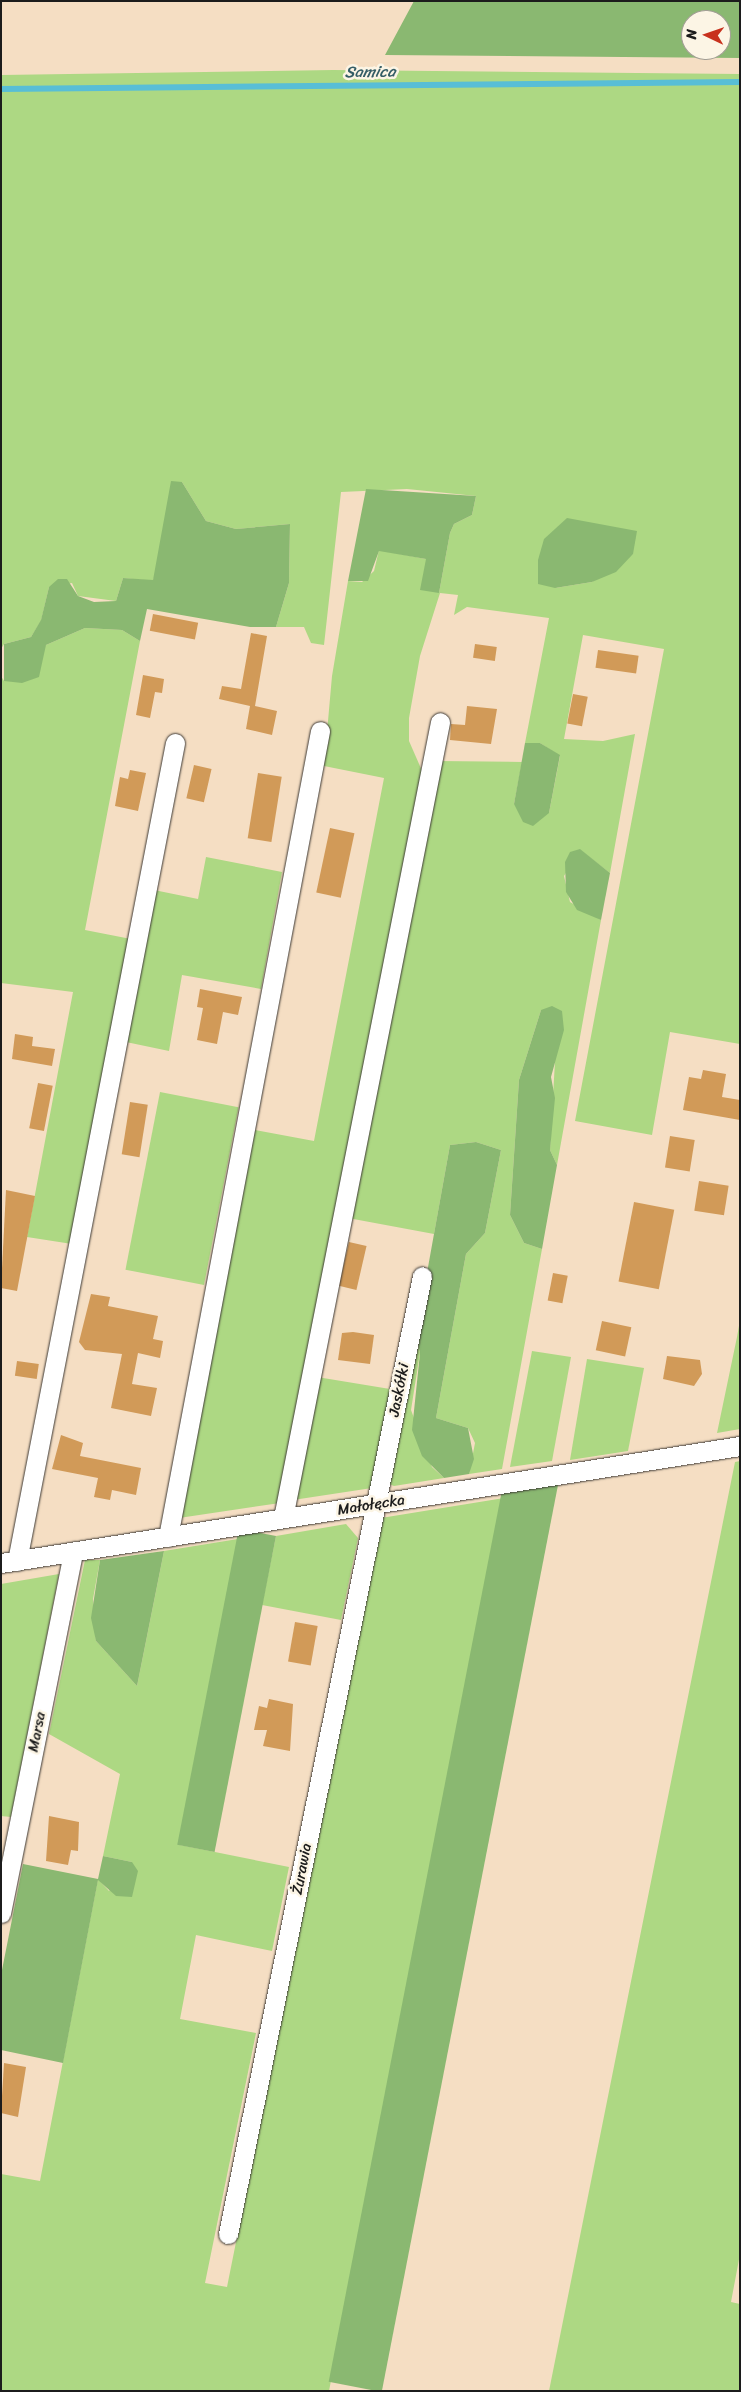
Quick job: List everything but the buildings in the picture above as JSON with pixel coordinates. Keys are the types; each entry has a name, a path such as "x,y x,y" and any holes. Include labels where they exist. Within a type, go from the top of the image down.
{"street":[{"path":"284,1518 440,722"},
{"path":"168,1537 320,731"},
{"path":"9,1562 175,744"},
{"name":"Jaskółki","path":"376,1505 422,1276"},
{"name":"Małołęcka","path":"9,1562 740,1446"},
{"name":"Żurawia","path":"228,2234 376,1505"},
{"name":"Marsa","path":"1,1913 72,1552"}],"green space":[{"path":"414,1 740,1 740,58 731,58 731,10 681,10 681,58 385,55"},
{"path":"333,70 740,74 740,1044 670,1032 652,1135 575,1121 664,649 583,635 564,739 603,741 635,734 610,873 580,850 564,876 570,902 601,920 557,1165 550,1150 555,1061 541,1010 519,1080 510,1215 524,1243 542,1249 502,1469 469,1474 475,1443 468,1428 436,1418 466,1254 485,1233 501,1150 476,1142 450,1145 434,1234 348,1218 437,761 522,762 514,804 549,813 560,756 540,743 525,743 549,618 467,607 454,615 458,595 440,593 420,656 409,718 409,741 423,773 280,1503 179,1518 255,1130 314,1141 384,778 324,766 332,676 348,581 362,582 374,571 379,550 426,559 439,593 450,533 454,524 472,515 476,496 407,489 341,492 324,645 311,643 304,627 276,627 289,583 290,524 236,529 206,521 182,482 153,581 123,578 116,601 78,596 72,583 49,587 41,621 31,637 4,644 1,649 1,75","holes":["633,554 592,582 555,588"]},
{"path":"171,481 182,482 206,521 236,529 290,524 289,583 276,627 250,627 147,609 140,641 122,630 85,628 46,645 39,677 22,683 4,681 4,644 31,637 41,620 49,587 58,579 67,579 78,596 94,602 116,601 123,578 153,580"},
{"path":"366,489 476,496 472,515 454,524 450,533 439,593 420,590 426,559 379,551 368,581 348,581"},
{"path":"567,518 637,531 633,554 616,572 592,582 555,588 538,584 538,560 544,539"},
{"path":"85,628 122,630 140,641 85,930 131,939 72,1244 27,1237 73,992 1,983 1,676 4,681 46,645"},
{"path":"525,743 540,743 560,755 549,813 533,826 523,822 514,804"},
{"path":"580,849 610,873 601,920 577,910 566,892 565,862 570,852"},
{"path":"206,857 282,872 261,989 182,975 169,1051 126,1042 154,890 198,899"},
{"path":"552,1006 562,1011 564,1030 551,1077 555,1098 550,1150 557,1165 542,1249 524,1243 510,1215 519,1080 541,1010"},
{"path":"160,1092 239,1107 204,1285 125,1270"},
{"path":"476,1142 501,1150 485,1233 466,1254 436,1418 468,1428 474,1459 469,1474 444,1478 422,1456 412,1430 420,1353 416,1334 450,1145"},
{"path":"740,1320 740,1429 717,1433 737,1337"},
{"path":"416,1334 420,1353 411,1410 432,1467 444,1478 394,1486 389,1484"},
{"path":"532,1351 571,1357 552,1461 510,1467"},
{"path":"587,1359 644,1368 628,1451 570,1460"},
{"path":"317,1377 390,1389 372,1488 293,1500"},
{"path":"740,1461 740,2254 731,2302 740,2304 740,2391 549,2391 735,1462"},
{"path":"505,1475 558,1485 382,2391 329,2382"},
{"path":"504,1498 329,2391 1,2391 1,2174 40,2181 98,1879 109,1891 132,1862 103,1856 120,1774 49,1734 85,1560 100,1560 93,1599 96,1641 137,1686 164,1551 238,1539 180,1845 289,1867 272,1951 196,1935 180,2019 256,2033 205,2283 227,2287 381,1518"},
{"path":"346,1524 358,1538 341,1620 262,1605 276,1536"},
{"path":"239,1529 276,1536 215,1852 177,1845"},
{"path":"164,1551 137,1686 96,1641 91,1618 100,1560"},
{"path":"59,1574 11,1817 1,1816 1,1584"},
{"path":"103,1856 132,1862 138,1871 132,1897 116,1896 98,1880 63,2063 1,2050 1,1975 23,1864 98,1879"}],"waterway":[{"name":"Samica","path":"1,89 740,82"}]}
